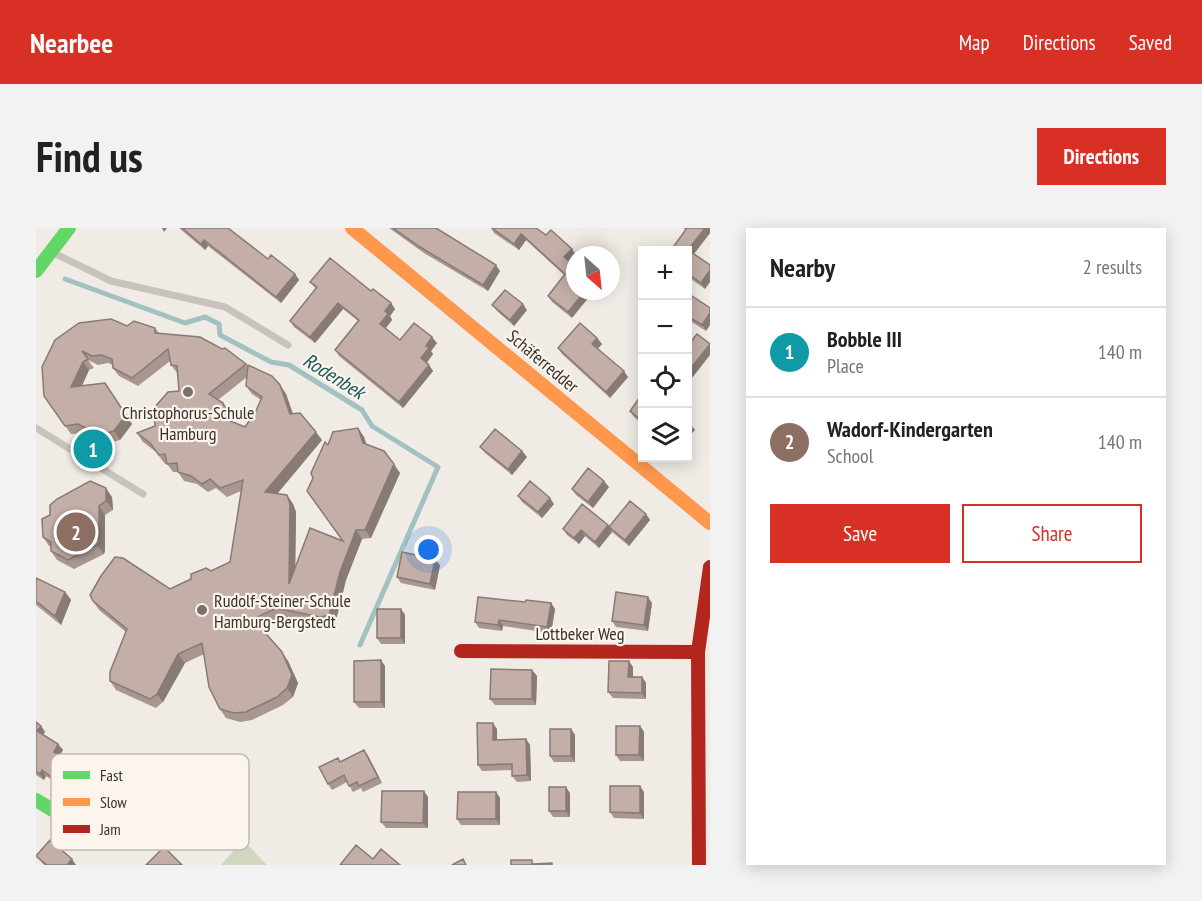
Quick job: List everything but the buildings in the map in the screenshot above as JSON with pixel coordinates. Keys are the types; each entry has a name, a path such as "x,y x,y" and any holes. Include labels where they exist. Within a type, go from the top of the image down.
{"street":[{"path":"36,271 69,228"},
{"name":"Schäferredder","path":"352,228 710,523"},
{"path":"699,865 698,652 710,567"},
{"name":"Lottbeker Weg","path":"461,651 698,652"},
{"path":"36,800 51,809"}],"lane":[{"path":"52,251 111,281 225,307 288,345"},
{"path":"36,428 143,494"}],"green space":[{"path":"249,846 267,865 221,865 234,850 249,850"}],"waterway":[{"name":"Rodenbek","path":"65,279 185,323 205,317 219,324 220,335 271,362 289,365 362,410 372,426 438,467 360,645"}],"traffic: fast":[{"path":"36,271 69,228"},
{"path":"36,800 51,809"}],"traffic: slow":[{"path":"352,228 710,523"}],"traffic: jam":[{"path":"699,865 698,652 710,567"},
{"path":"461,651 698,652"}],"place":[{"name":"Christophorus-Schule Hamburg","path":"188,392"},
{"name":"Bobble III","path":"93,449"},
{"name":"Wadorf-Kindergarten","path":"76,532"},
{"name":"Rudolf-Steiner-Schule Hamburg-Bergstedt","path":"202,610"}]}
